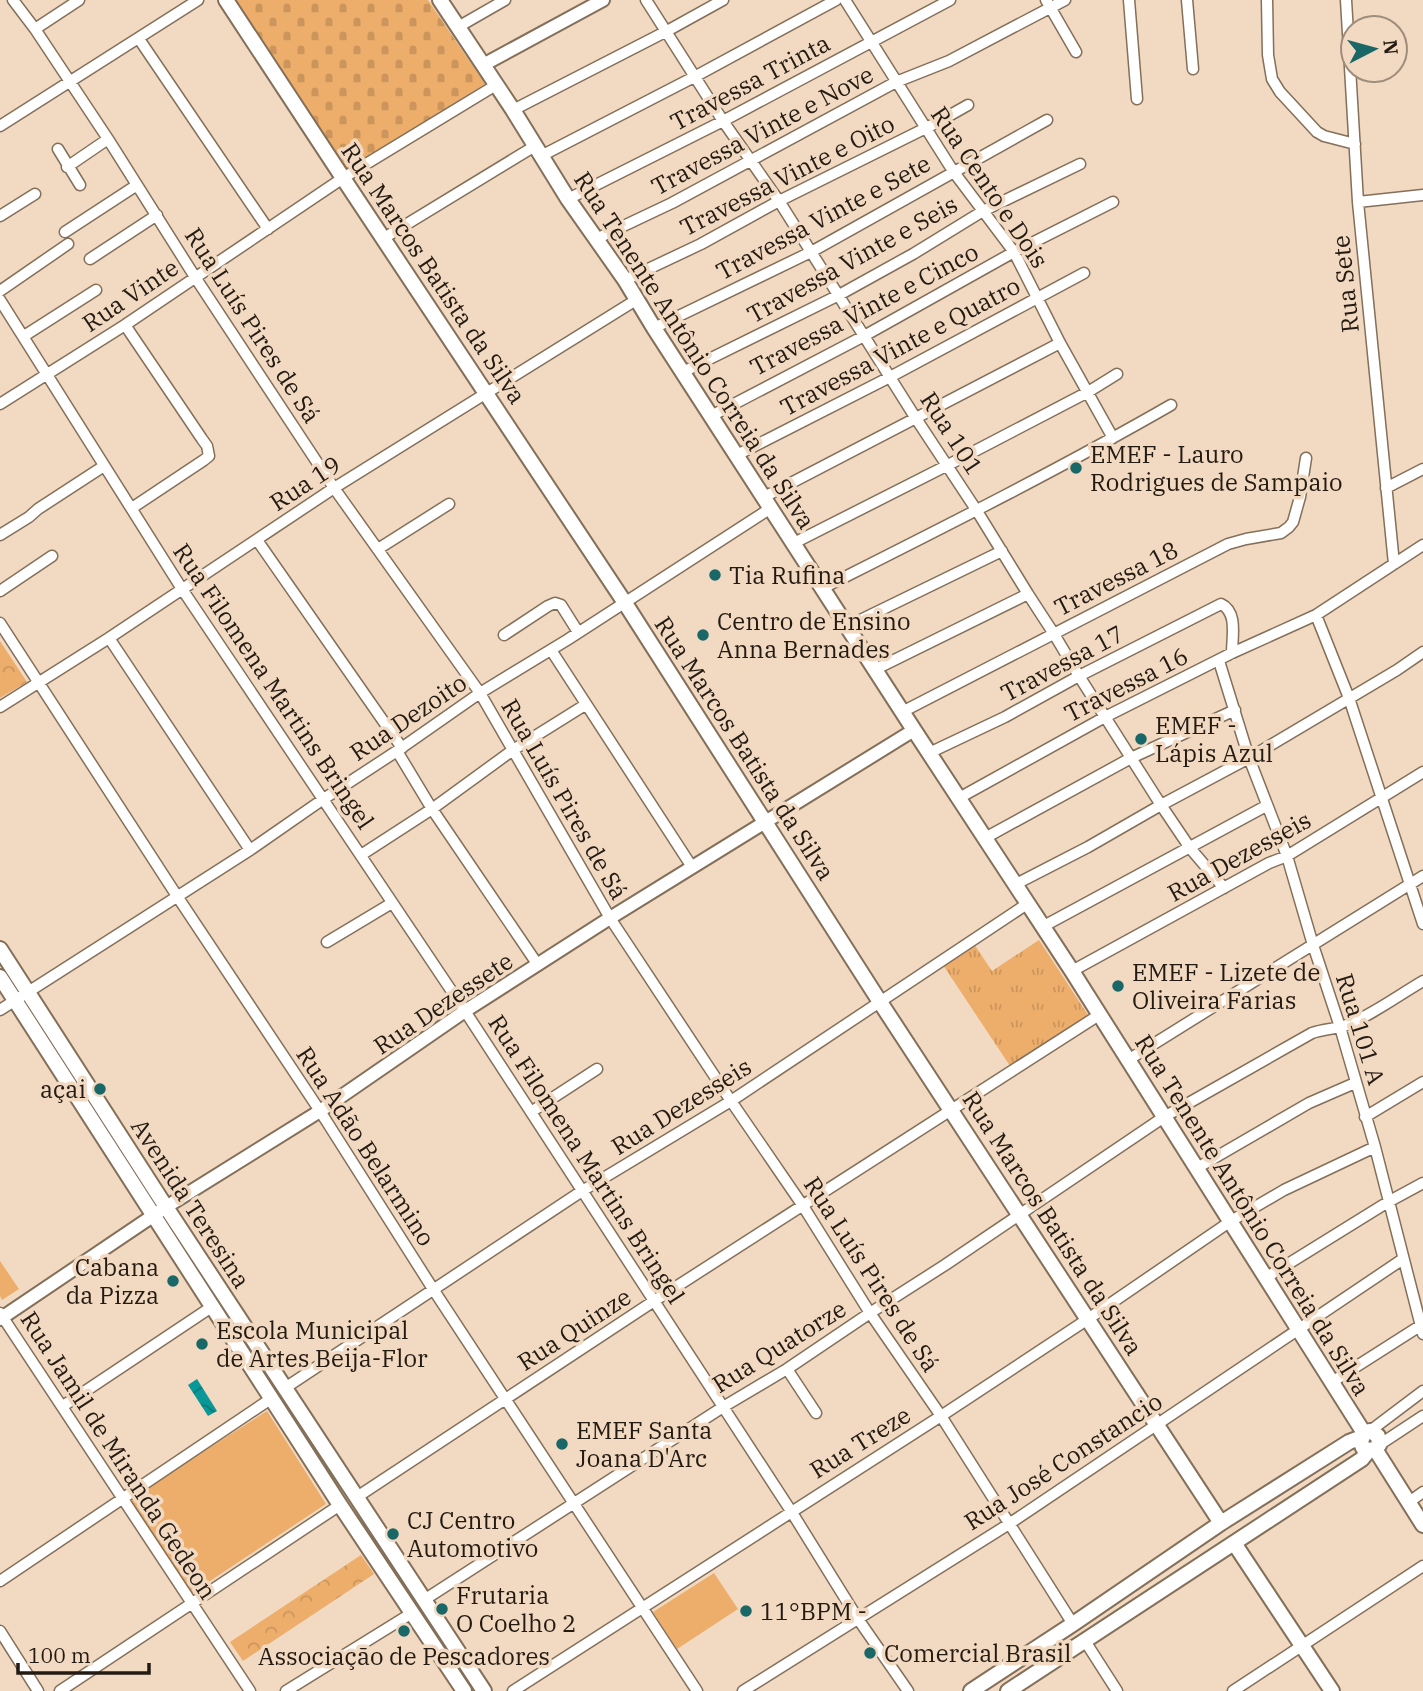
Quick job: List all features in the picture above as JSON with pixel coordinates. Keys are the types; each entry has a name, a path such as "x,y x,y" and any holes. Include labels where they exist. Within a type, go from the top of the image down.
{"main road":[{"name":"Rua Marcos Batista da Silva","path":"226,0 625,603 880,1002 1221,1523 1231,1522 1237,1527 1240,1534 1234,1543"},
{"name":"Rua Tenente Antônio Correia da Silva","path":"440,0 568,199 625,280 1072,971 1366,1434 1362,1445 1374,1448 1423,1525"},
{"name":"Avenida Teresina","path":"0,949 119,1148"},
{"name":"Avenida Teresina","path":"0,977 139,1178 213,1306 340,1505 464,1691"},
{"name":"Avenida Teresina","path":"160,1212 285,1388 484,1691"},
{"path":"971,1691 1221,1523 1366,1434"},
{"path":"1008,1691 1362,1459 1374,1448"},
{"path":"371,1551 386,1541"},
{"path":"1234,1543 1332,1691"},
{"path":"1034,1649 1047,1666"}],"street":[{"name":"Rua Luís Pires de Sá","path":"13,0 108,139 334,488 480,693 610,918 803,1206 870,1313 941,1416 1073,1624"},
{"path":"35,29 79,0"},
{"path":"0,126 198,0"},
{"path":"458,27 505,0"},
{"path":"483,65 603,0"},
{"name":"Rua 101","path":"646,0 948,465 1161,805 1190,848 1224,888"},
{"path":"513,110 723,0"},
{"path":"384,238 538,151 696,76 836,0"},
{"name":"Rua Cento e Dois","path":"845,0 953,171 1014,252 1060,343 1114,438"},
{"name":"Travessa Trinta","path":"568,199 723,121 950,0"},
{"name":"Travessa Vinte e Nove","path":"596,239 672,203 896,82 948,61 1049,4 1065,0"},
{"path":"1129,0 1137,99"},
{"path":"1187,0 1193,69"},
{"path":"1266,0 1269,70 1276,86 1317,132 1355,144"},
{"name":"Rua Sete","path":"1346,0 1358,202 1394,564"},
{"path":"1049,4 1076,52"},
{"path":"138,38 268,229"},
{"name":"Rua Vinte","path":"0,404 343,178 496,85"},
{"name":"Travessa Vinte e Oito","path":"625,280 701,244 779,201 968,105"},
{"name":"Travessa Vinte e Sete","path":"654,328 811,252 1047,120"},
{"path":"67,167 108,139"},
{"path":"58,149 80,186"},
{"name":"Travessa Vinte e Seis","path":"683,372 839,295 983,211 1080,164"},
{"path":"65,232 137,185"},
{"path":"0,216 35,194"},
{"path":"1358,202 1423,195"},
{"name":"Travessa Vinte e Cinco","path":"711,416 1014,252 1113,202"},
{"path":"90,259 157,215"},
{"path":"0,290 68,244"},
{"name":"Travessa Vinte e Quatro","path":"737,455 1084,273"},
{"path":"24,336 96,290"},
{"name":"Rua Filomena Martins Bringel","path":"0,300 182,589 465,1011 791,1511 858,1619 908,1691"},
{"name":"Rua 19","path":"0,707 334,488 636,300"},
{"path":"125,324 207,446 209,456 132,508"},
{"name":"Rua Dezoito","path":"0,1010 250,849 480,693 625,603 767,502 915,417 1060,343"},
{"path":"794,543 1088,392 1117,374"},
{"path":"823,588 977,511 1171,405"},
{"name":"Travessa 18","path":"902,712 1228,544 1281,533 1293,522 1306,458"},
{"path":"0,535 104,466"},
{"path":"1386,488 1423,469"},
{"path":"378,549 449,505"},
{"path":"257,540 399,750 432,809 538,965"},
{"path":"1423,547 1316,615 1349,698 1423,924"},
{"path":"848,626 1002,551"},
{"path":"0,592 52,556"},
{"path":"876,669 1028,594"},
{"path":"504,635 555,603 561,605 578,632"},
{"name":"Travessa 17","path":"929,752 1005,717 1213,606 1220,604 1230,612 1232,653"},
{"name":"Travessa 16","path":"959,798 1105,717 1232,653 1316,615"},
{"name":"Rua Adão Belarmino","path":"0,623 696,1691"},
{"path":"109,638 250,849"},
{"path":"551,650 691,867"},
{"path":"1016,884 1249,758 1423,652"},
{"name":"Rua 101 A","path":"1219,660 1249,758 1287,856 1340,1027 1375,1147 1422,1327"},
{"path":"361,855 432,809 513,750 586,705"},
{"path":"985,838 1131,758 1235,710"},
{"name":"Rua Dezessete","path":"1,1316 320,1111 465,1011 691,867 914,730"},
{"name":"Rua Dezesseis","path":"1072,971 1269,863 1287,856 1423,772"},
{"path":"1042,927 1266,806"},
{"path":"1128,1060 1423,876"},
{"path":"327,942 392,903"},
{"name":"Rua Dezesseis","path":"285,1388 582,1191 731,1101 1027,904"},
{"name":"Rua Quatorze","path":"424,1600 723,1406 788,1369 1164,1117 1311,1033 1352,1022 1423,981"},
{"name":"Rua Quinze","path":"357,1497 654,1301 1099,1015"},
{"path":"531,1112 597,1069"},
{"path":"1365,1116 1423,1082"},
{"path":"1197,1168 1309,1103 1355,1083"},
{"name":"Rua Treze","path":"513,1691 941,1416 1231,1222 1284,1190 1375,1147"},
{"path":"1267,1277 1423,1183"},
{"name":"Rua José Constancio","path":"743,1691 1009,1524 1403,1259"},
{"path":"1411,1286 1423,1280"},
{"path":"62,1406 213,1306"},
{"name":"Rua Jamil de Miranda Gedeon","path":"1,1316 250,1691"},
{"path":"1332,1382 1422,1327"},
{"path":"788,1369 816,1413"},
{"path":"1366,1434 1423,1391"},
{"path":"0,1581 272,1398"},
{"path":"1374,1448 1423,1416"},
{"path":"1409,1502 1423,1492"},
{"path":"60,1691 340,1505"},
{"path":"1233,1691 1423,1566"},
{"path":"286,1691 412,1613"},
{"path":"0,1632 38,1691"},
{"path":"1085,1641 1117,1691"}],"green space":[{"path":"235,0 428,0 485,84 348,171"},
{"path":"0,641 27,682 0,698"},
{"path":"1039,940 1088,1015 1010,1066 943,965 974,944 992,971"},
{"path":"0,1261 19,1289 2,1300 0,1296"},
{"path":"267,1411 326,1504 192,1593 129,1499"},
{"path":"361,1555 374,1574 243,1661 230,1642"},
{"path":"714,1573 738,1609 677,1649 653,1612"}],"water":[{"path":"197,1379 217,1411 208,1416 188,1385"}],"place":[{"name":"EMEF - Lauro Rodrigues de Sampaio","path":"1076,468"},
{"name":"Tia Rufina","path":"715,575"},
{"name":"Centro de Ensino Anna Bernades","path":"703,635"},
{"name":"EMEF - Lápis Azul","path":"1141,739"},
{"name":"EMEF - Lizete de Oliveira Farias","path":"1118,986"},
{"name":"açai","path":"100,1089"},
{"name":"Cabana da Pizza","path":"173,1281"},
{"name":"Escola Municipal de Artes Beija-Flor","path":"202,1344"},
{"name":"EMEF Santa Joana D'Arc","path":"562,1444"},
{"name":"CJ Centro Automotivo","path":"393,1534"},
{"name":"Frutaria O Coelho 2","path":"442,1609"},
{"name":"11°BPM -","path":"746,1611"},
{"name":"Associação de Pescadores","path":"404,1631"},
{"name":"Comercial Brasil","path":"870,1653"}]}
